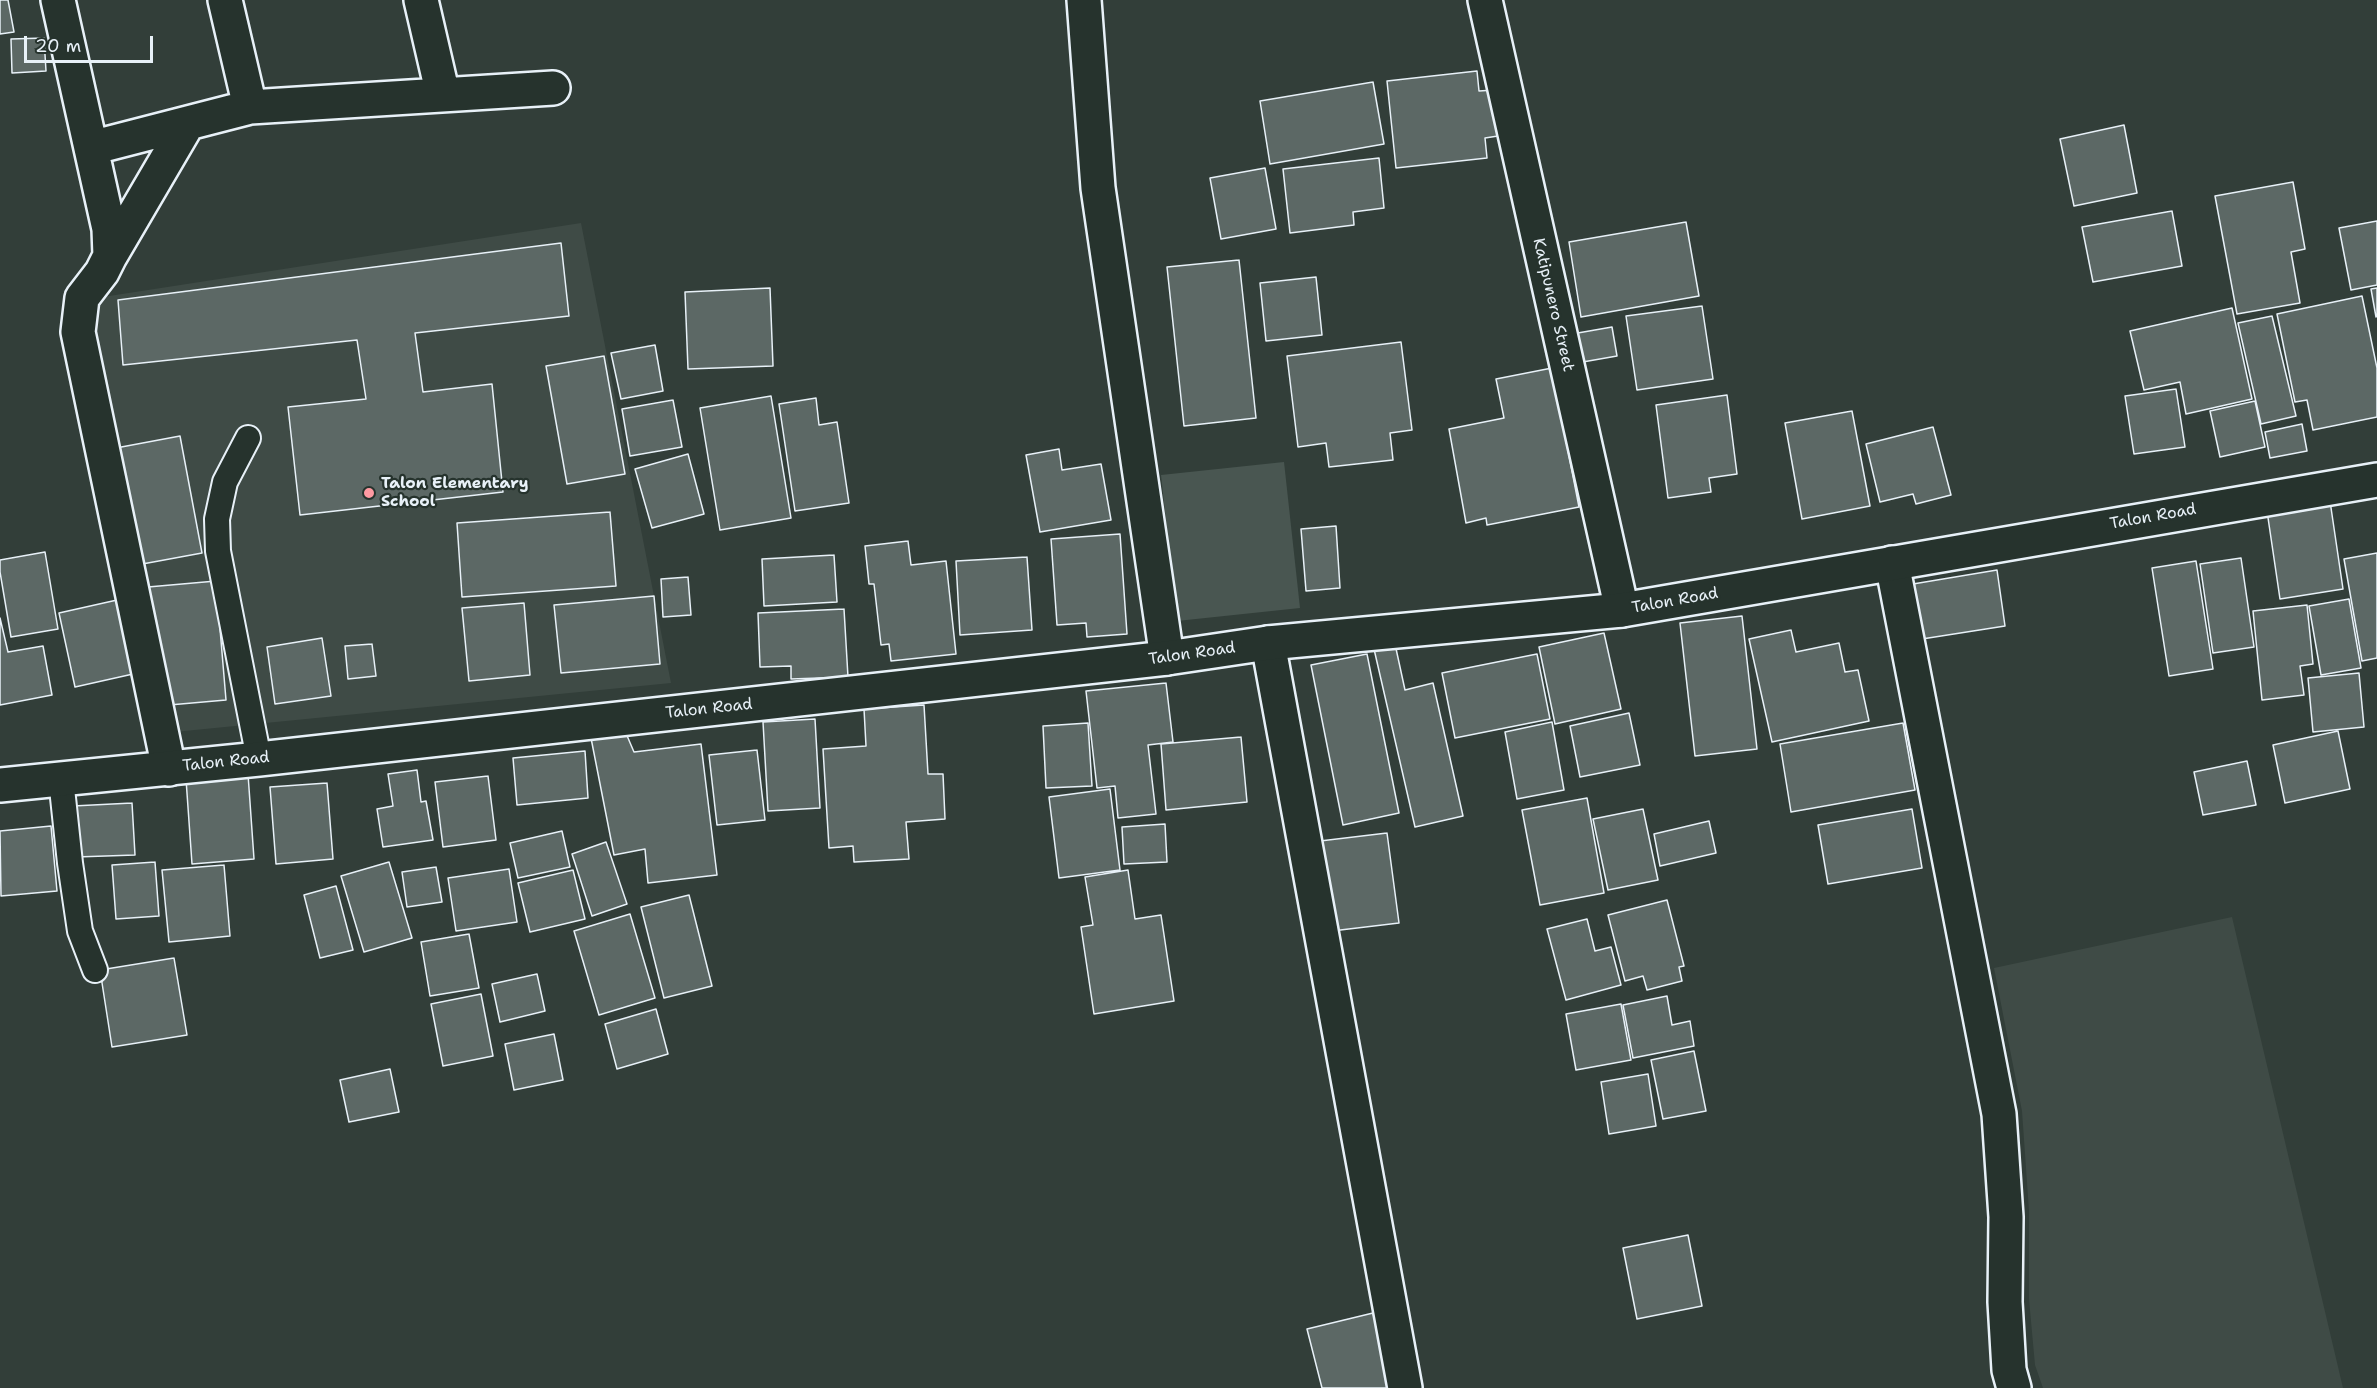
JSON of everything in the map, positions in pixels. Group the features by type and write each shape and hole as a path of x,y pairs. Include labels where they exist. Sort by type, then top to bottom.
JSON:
{"street":[{"path":"58,0 109,229 110,256 106,263"},
{"path":"225,0 250,107"},
{"path":"421,0 443,95"},
{"path":"1084,0 1098,188 1167,658"},
{"name":"Katipunero Street","path":"1485,0 1622,610"},
{"path":"91,148 250,107 553,88"},
{"path":"169,768 78,332 82,298 106,263 188,123"},
{"name":"Talon Road","path":"0,786 1167,658 1268,643 1622,610 2377,480"},
{"path":"1892,563 1999,1114 2006,1216 2008,1370 2014,1388"},
{"path":"1268,643 1405,1388"}],"lane":[{"path":"248,438 225,482 217,519 218,551 258,759"},
{"path":"61,779 80,931 95,970"}],"shaded area":[{"name":"Talon Elementary School","path":"581,223 671,683 154,734 64,303"},
{"path":"1284,462 1300,608 1177,621 1161,475"},
{"path":"2232,917 2343,1388 2043,1388 2035,1365 2029,1299 2029,1211 2022,1111 1994,968"}],"building":[{"path":"0,0 8,0 14,32 0,34"},
{"path":"44,38 46,71 12,73 11,39"},
{"path":"1477,71 1479,91 1494,90 1498,136 1485,138 1487,158 1396,168 1387,81"},
{"path":"1373,82 1384,144 1270,164 1260,101"},
{"path":"2124,125 2137,193 2074,206 2060,139"},
{"path":"1379,158 1384,208 1353,212 1354,225 1290,233 1283,169"},
{"path":"1265,168 1276,229 1221,239 1210,178"},
{"path":"2293,182 2305,249 2291,252 2300,303 2237,314 2215,196"},
{"path":"2172,211 2182,266 2093,282 2082,227"},
{"path":"2377,221 2377,285 2351,290 2339,228"},
{"path":"1686,222 1699,296 1581,317 1569,242"},
{"path":"561,243 569,316 415,333 423,392 492,384 503,492 300,515 288,407 366,399 357,340 123,365 118,300"},
{"path":"1239,260 1256,418 1184,426 1167,267"},
{"path":"1316,277 1322,335 1266,341 1260,283"},
{"path":"770,288 773,366 688,369 685,292"},
{"path":"2377,288 2377,316 2376,317 2371,289"},
{"path":"2362,296 2377,368 2377,417 2313,430 2307,400 2295,402 2277,314"},
{"path":"1702,306 1713,379 1637,390 1626,316"},
{"path":"2232,308 2252,399 2186,414 2180,382 2144,390 2130,331"},
{"path":"2272,316 2296,416 2261,424 2238,323"},
{"path":"1612,327 1617,356 1577,363 1572,334"},
{"path":"1401,342 1412,430 1390,433 1393,460 1329,467 1326,443 1298,447 1287,356"},
{"path":"655,345 663,391 621,399 611,353"},
{"path":"604,356 625,474 567,484 546,366"},
{"path":"1552,368 1579,507 1487,525 1486,518 1466,523 1449,429 1504,418 1496,379"},
{"path":"2176,389 2185,447 2134,454 2125,396"},
{"path":"1727,395 1737,474 1709,478 1711,492 1668,498 1656,405"},
{"path":"771,396 791,518 720,530 700,408"},
{"path":"816,398 819,425 837,422 849,503 795,511 779,404"},
{"path":"673,400 682,447 630,456 622,409"},
{"path":"2255,401 2265,447 2220,457 2210,411"},
{"path":"1852,411 1870,506 1802,519 1785,423"},
{"path":"2302,424 2307,451 2270,458 2265,432"},
{"path":"1933,427 1951,495 1916,504 1913,494 1880,502 1866,444"},
{"path":"180,436 202,553 137,565 116,448"},
{"path":"1059,449 1062,470 1101,464 1111,520 1040,532 1026,455"},
{"path":"688,454 704,514 652,528 635,469"},
{"path":"2330,501 2343,589 2280,599 2267,511"},
{"path":"610,512 616,586 462,597 457,523"},
{"path":"1336,526 1340,588 1306,591 1301,529"},
{"path":"1120,534 1127,634 1087,637 1086,623 1057,625 1051,539"},
{"path":"908,541 911,565 946,561 956,654 891,661 889,644 881,645 874,584 869,584 865,546"},
{"path":"45,552 58,629 11,637 0,560"},
{"path":"2377,553 2377,658 2362,661 2344,559"},
{"path":"834,555 837,602 764,606 762,559"},
{"path":"1027,557 1032,630 960,635 956,561"},
{"path":"2241,558 2254,647 2213,653 2200,564"},
{"path":"2196,561 2213,669 2169,676 2152,568"},
{"path":"1997,570 2005,626 1922,639 1913,584"},
{"path":"688,577 691,615 663,617 661,579"},
{"path":"216,581 226,700 158,706 148,587"},
{"path":"654,596 660,664 561,673 554,605"},
{"path":"2349,599 2361,668 2321,675 2309,606"},
{"path":"117,600 133,674 75,687 59,613"},
{"path":"524,603 530,675 469,681 462,608"},
{"path":"2307,605 2313,664 2300,666 2304,695 2262,700 2253,611"},
{"path":"844,609 848,677 791,679 791,666 760,667 758,613"},
{"path":"1742,616 1757,749 1695,756 1680,623"},
{"path":"0,618 8,652 43,646 52,695 0,705"},
{"path":"1791,630 1796,652 1839,643 1845,672 1858,670 1869,721 1772,742 1749,639"},
{"path":"1604,633 1621,709 1555,724 1539,647"},
{"path":"322,638 331,696 275,704 267,647"},
{"path":"372,644 376,676 348,679 345,646"},
{"path":"1395,644 1405,690 1433,683 1463,816 1415,827 1374,649"},
{"path":"1367,654 1399,813 1343,825 1311,665"},
{"path":"1537,654 1550,719 1455,738 1442,673"},
{"path":"2359,673 2364,727 2313,732 2308,678"},
{"path":"1166,683 1173,742 1148,745 1156,814 1118,818 1115,786 1097,788 1086,691"},
{"path":"924,705 928,774 943,774 945,819 906,822 909,859 854,862 853,846 829,848 823,749 866,746 864,709"},
{"path":"1629,713 1640,765 1580,777 1570,726"},
{"path":"815,719 820,808 768,811 763,722"},
{"path":"1552,722 1564,790 1517,799 1505,732"},
{"path":"1088,723 1092,786 1046,788 1043,726"},
{"path":"1903,723 1915,790 1791,812 1780,744"},
{"path":"625,731 634,752 701,744 717,875 648,883 645,849 614,855 591,738"},
{"path":"2338,731 2350,789 2285,803 2273,745"},
{"path":"1241,737 1247,802 1166,810 1161,744"},
{"path":"757,750 765,820 717,825 709,755"},
{"path":"585,751 588,798 517,805 513,758"},
{"path":"2247,761 2256,805 2203,815 2194,772"},
{"path":"417,770 421,802 426,801 433,840 383,847 377,809 393,806 388,774"},
{"path":"248,774 254,859 192,864 186,779"},
{"path":"488,776 496,840 443,847 435,782"},
{"path":"327,783 333,859 276,864 270,787"},
{"path":"1110,789 1120,870 1059,878 1049,797"},
{"path":"1587,798 1604,893 1540,905 1522,810"},
{"path":"132,803 135,855 76,857 73,806"},
{"path":"1643,809 1658,880 1608,890 1593,819"},
{"path":"1912,809 1922,868 1828,884 1818,825"},
{"path":"1709,821 1716,853 1660,866 1654,834"},
{"path":"1165,824 1167,862 1124,864 1122,827"},
{"path":"51,826 57,891 1,896 0,831"},
{"path":"562,831 570,867 518,878 510,843"},
{"path":"1387,833 1399,923 1332,931 1320,841"},
{"path":"606,842 627,904 592,916 572,854"},
{"path":"155,862 159,916 116,919 112,865"},
{"path":"389,862 412,938 364,952 341,876"},
{"path":"224,865 230,936 169,942 162,870"},
{"path":"436,867 442,902 407,907 402,872"},
{"path":"509,869 517,922 456,931 448,878"},
{"path":"573,870 585,919 530,932 518,883"},
{"path":"1128,870 1135,919 1161,915 1174,1001 1094,1014 1081,927 1093,925 1085,877"},
{"path":"336,886 353,950 320,958 304,895"},
{"path":"689,895 712,986 664,998 641,907"},
{"path":"1667,900 1684,966 1679,967 1682,981 1647,990 1643,976 1625,981 1608,915"},
{"path":"630,914 655,998 599,1015 574,931"},
{"path":"1587,919 1595,951 1611,947 1621,985 1566,1000 1547,929"},
{"path":"469,934 479,988 430,996 421,942"},
{"path":"174,958 187,1035 112,1047 100,970"},
{"path":"537,974 545,1011 500,1022 492,984"},
{"path":"481,994 493,1056 443,1066 431,1004"},
{"path":"1667,996 1672,1025 1690,1021 1694,1046 1633,1058 1623,1005"},
{"path":"1621,1004 1631,1060 1576,1070 1566,1014"},
{"path":"656,1009 668,1054 617,1069 605,1024"},
{"path":"554,1034 563,1080 514,1090 505,1044"},
{"path":"1694,1051 1706,1111 1663,1119 1651,1060"},
{"path":"390,1069 399,1112 349,1122 340,1080"},
{"path":"1648,1074 1656,1126 1609,1134 1601,1082"},
{"path":"1688,1235 1702,1306 1637,1319 1623,1248"},
{"path":"1373,1313 1392,1388 1322,1388 1307,1329"}],"place":[{"name":"Talon Elementary School","path":"369,493"}]}
